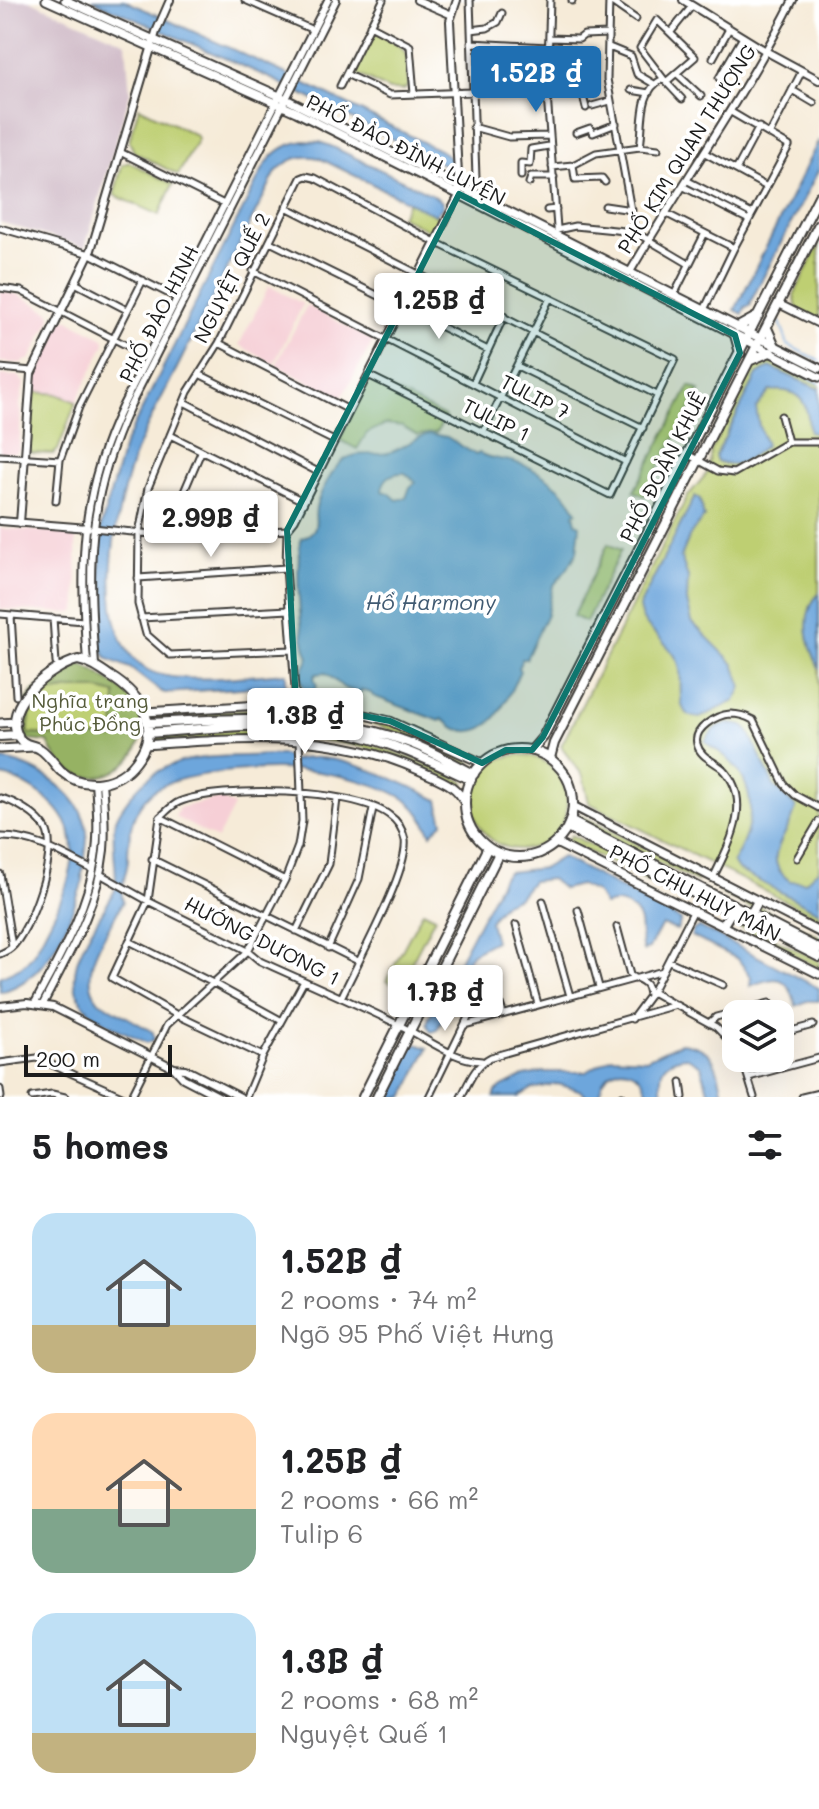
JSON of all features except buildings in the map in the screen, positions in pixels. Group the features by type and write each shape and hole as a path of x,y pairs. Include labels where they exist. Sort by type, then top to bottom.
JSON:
{"main road":[{"name":"PHỐ ĐÀO ĐÌNH LUYỆN","path":"46,0 152,42"},
{"name":"PHỐ ĐÀO ĐÌNH LUYỆN","path":"65,0 281,101 772,349"},
{"name":"PHỐ ĐÀO ĐÌNH LUYỆN","path":"458,190 473,193 556,231 704,310 737,331"},
{"name":"PHỐ ĐOÀN KHUÊ","path":"532,750 543,737 819,196"},
{"name":"PHỐ ĐOÀN KHUÊ","path":"550,758 554,743 819,224"},
{"path":"740,353 737,331 758,316"},
{"path":"767,328 772,349 819,377"},
{"path":"751,360 772,349 819,368"},
{"path":"78,660 91,663 129,688 145,712 145,745 139,757 128,770 99,783 82,782 66,775 37,747 22,742 16,722 28,690 67,663 78,660"},
{"path":"145,712 296,703 349,710 390,721 482,763"},
{"path":"147,728 277,717 324,721 401,740 472,777"},
{"path":"0,723 16,722"},
{"path":"0,736 18,735"},
{"path":"145,745 299,739 370,752 453,786 465,804 472,829 488,847 499,853 525,857 542,852 556,843 568,825 573,806 568,779 550,758 532,750 506,750 482,763 472,777 465,804"},
{"path":"0,749 37,747"},
{"name":"PHỐ CHU HUY MÂN","path":"573,806 819,932"},
{"name":"PHỐ CHU HUY MÂN","path":"568,825 627,859 660,872 819,957"},
{"name":"PHỐ CHU HUY MÂN","path":"568,825 819,949"},
{"name":"PHỐ CHU HUY MÂN","path":"556,843 819,974"},
{"path":"363,1097 488,847"},
{"path":"377,1097 499,853"},
{"path":"660,872 667,856"},
{"path":"620,873 627,859"},
{"path":"751,914 758,901"},
{"path":"723,925 731,912"}],"street":[{"path":"20,523 32,371 89,254 152,42 170,0"},
{"path":"245,0 313,30"},
{"name":"PHỐ ĐÀO HINH","path":"91,663 81,573 106,467 125,418 328,0"},
{"name":"PHỐ ĐÀO HINH","path":"91,663 89,577 101,458 117,417 224,204 336,0"},
{"path":"340,86 383,0"},
{"path":"417,0 452,15"},
{"path":"296,703 286,568 287,530 403,307 458,190 450,21 457,0"},
{"path":"470,0 476,178 473,193"},
{"path":"550,0 547,95 551,127 548,136 554,177 556,231 589,226 635,232 689,264"},
{"path":"609,0 636,19"},
{"path":"609,0 607,79 635,232"},
{"path":"683,0 819,80"},
{"name":"PHỐ KIM QUAN THƯỢNG","path":"630,272 767,52 790,1"},
{"path":"671,32 692,6"},
{"path":"471,30 487,28 498,22 502,13"},
{"path":"640,147 642,118 654,84 664,81 695,57 657,20 640,48 664,81 682,99"},
{"path":"370,25 410,46 414,94"},
{"path":"713,58 729,29"},
{"path":"549,38 579,39 584,35 608,34"},
{"path":"719,78 743,37"},
{"path":"471,43 548,47"},
{"path":"609,47 631,56 637,74 654,84"},
{"path":"515,88 517,69"},
{"path":"770,133 802,71"},
{"path":"676,73 701,96"},
{"path":"346,74 388,95 515,88 547,95"},
{"path":"548,80 580,83 589,107 610,101"},
{"path":"631,90 649,93"},
{"path":"792,90 814,103"},
{"path":"704,310 789,146 731,112"},
{"path":"576,133 590,128 593,133 616,124"},
{"path":"473,127 509,137 548,136"},
{"path":"736,170 759,127"},
{"path":"521,176 521,163 530,164 531,149 549,146"},
{"path":"552,167 573,165 596,153 640,147 658,149"},
{"path":"120,152 224,204"},
{"path":"705,153 767,187"},
{"path":"573,165 575,179 602,178 605,182"},
{"name":"NGUYỆT QUẾ 2","path":"141,618 138,604 139,533 148,488 184,402 219,343 297,183 301,178 311,176 435,242"},
{"path":"529,183 531,177 554,177"},
{"path":"686,184 751,217"},
{"path":"605,206 632,210"},
{"path":"286,207 657,395"},
{"path":"547,210 556,209"},
{"path":"667,214 734,248"},
{"path":"0,228 89,254 177,298"},
{"path":"674,295 704,235"},
{"path":"270,242 488,350"},
{"path":"435,242 675,359 626,462"},
{"name":"TULIP 7","path":"253,271 626,462"},
{"path":"56,501 60,460 79,407 143,280"},
{"path":"75,283 127,311"},
{"path":"0,288 21,291 147,356"},
{"path":"484,431 550,298"},
{"path":"779,304 819,324"},
{"path":"473,383 504,316"},
{"path":"219,343 350,410"},
{"path":"517,366 643,428"},
{"path":"0,368 32,371"},
{"path":"201,375 334,441"},
{"name":"TULIP 1","path":"368,375 610,495 626,462"},
{"path":"184,402 318,473"},
{"path":"781,416 788,442"},
{"path":"170,435 303,501"},
{"path":"687,454 718,471 738,472 763,454 788,442 819,442"},
{"path":"172,536 183,494 201,452"},
{"path":"0,456 60,460"},
{"path":"0,521 172,536 287,530"},
{"path":"138,578 286,568"},
{"path":"289,610 141,618 146,634 170,655 292,650"},
{"path":"0,614 84,621"},
{"path":"11,615 16,696"},
{"path":"53,618 56,663"},
{"path":"713,878 734,831 738,803 730,779 697,747 696,739 706,725 719,716 734,714 753,720 784,784 795,795 819,808"},
{"path":"131,1097 167,1025 248,951 285,880 301,835 299,739"},
{"path":"39,1004 78,935 100,874 99,783"},
{"path":"263,1056 177,1015 112,978 148,901 160,817 178,803 251,791 302,792 373,808 389,814 402,827 405,843 401,871 341,998"},
{"path":"0,798 17,804 42,823 48,835 49,848 43,883 29,919 12,947 0,954"},
{"path":"296,931 329,864 337,799"},
{"path":"328,948 359,879 373,808"},
{"path":"160,817 285,880"},
{"path":"797,858 819,821"},
{"path":"0,837 27,839 93,870"},
{"path":"92,892 93,870 100,849"},
{"path":"152,859 358,961"},
{"path":"0,874 12,947"},
{"name":"HƯỚNG DƯƠNG 1","path":"100,874 248,951 260,961 411,1030 468,1061"},
{"path":"543,901 570,996"},
{"path":"578,910 599,987"},
{"path":"632,1020 669,961 694,910"},
{"path":"516,925 538,1004"},
{"path":"617,927 630,975 645,982 650,994 709,1023 722,1035"},
{"path":"129,941 282,1021"},
{"path":"669,961 723,985"},
{"path":"465,1025 663,971"},
{"path":"429,1097 490,972 503,1013"},
{"path":"0,1006 39,1004 62,1011 174,1068 185,1069 243,1097 304,981"},
{"path":"472,1075 468,1061 482,1061 676,1005"},
{"path":"709,1023 722,1015"},
{"path":"794,1030 813,1025"},
{"path":"0,1063 37,1058 124,1097"},
{"path":"749,1077 819,1058"},
{"path":"461,1097 482,1061"},
{"path":"174,1068 183,1078 220,1097"},
{"path":"747,1072 754,1097"},
{"path":"681,1082 683,1097"},
{"path":"0,1089 1,1097"},
{"path":"802,1097 819,1093"},
{"path":"32,1097 52,1094 65,1097"}],"highlighted area":[{"path":"459,194 735,335 740,353 543,737 532,750 506,750 482,763 390,721 296,703 287,530"}],"shaded area":[{"path":"0,0 29,0 126,43 130,93 85,247 0,222"},
{"path":"269,286 303,304 274,364 239,345"},
{"path":"0,291 17,294 50,312 51,318 30,359 20,363 0,362"},
{"path":"307,305 373,341 341,399 276,365"},
{"path":"67,319 104,338 105,344 76,402 57,394 34,392 38,366 61,321"},
{"path":"0,375 18,376 24,383 19,409 19,449 15,453 0,452"},
{"path":"0,528 69,533 76,539 77,610 73,613 0,609"},
{"path":"220,798 234,806 217,839 175,817 179,808"}],"green space":[{"path":"376,33 401,47 404,52 408,86 404,90 389,90 357,74 354,68 371,35"},
{"path":"139,107 196,135 198,139 178,175 134,152 129,141"},
{"path":"129,162 173,184 159,215 114,195 122,165"},
{"path":"409,201 442,219 437,228 429,231 401,216"},
{"path":"819,244 819,320 797,309 794,295"},
{"path":"774,361 819,384 819,918 589,803 583,776 561,746 687,497 708,472 711,450 754,368"},
{"path":"377,382 445,417 437,432 417,435 402,426 386,424 367,433 357,449 340,440 365,386"},
{"path":"690,386 700,391 644,496 634,491"},
{"path":"34,392 57,394 76,402 58,450 53,454 32,453 29,450"},
{"path":"608,544 621,550 586,622 573,616"},
{"path":"77,663 92,669 114,684 135,705 142,728 137,748 124,765 106,775 85,776 64,766 48,742 28,740 25,735 22,716 32,692","holes":["95,689 116,694 114,738 28,734 32,695"]},
{"name":"Nghĩa trang Phúc Đồng","path":"95,689 117,694 114,738 28,734 32,695"},
{"path":"296,706 390,723 471,763 468,766 377,725 322,714 267,712 155,719 153,716"},
{"path":"248,729 306,732 359,742 437,769 464,782 464,785 461,787 389,754 315,739 238,737 160,742 156,737"},
{"path":"520,755 538,759 553,769 563,784 567,802 563,820 553,835 538,845 520,849 502,845 487,835 477,820 473,802 477,784 487,769 502,759"},
{"path":"580,815 700,876 697,882 577,822"},
{"path":"571,835 691,895 688,901 567,841"},
{"path":"489,864 412,1016 411,1014"},
{"path":"723,888 819,936 819,943 721,893"},
{"path":"712,907 819,961 819,968 710,912"},
{"path":"423,911 435,917 399,987 386,981"}],"water":[{"path":"92,0 124,0 280,71 445,153 451,160 451,166 272,79"},
{"path":"819,140 819,169 751,305 745,307 743,314 735,310"},
{"path":"304,141 333,147 433,195 442,202 443,207 435,215 319,158 295,159 276,172 137,449 115,533 112,599 118,628 129,653 148,670 177,678 196,679 286,673 286,685 165,693 130,668 108,659 101,648 101,527 124,445 264,167 281,149"},
{"path":"770,367 819,389 819,434 809,432 805,406 796,395 781,390 770,391 756,408 766,445 738,463 717,461 715,457 757,375"},
{"name":"Hồ Harmony","path":"426,435 447,437 476,455 479,453 506,460 540,473 566,495 577,512 574,514 576,523 580,525 577,552 553,586 547,614 526,659 522,659 518,668 520,671 505,703 490,723 470,731 457,729 442,719 440,721 371,693 344,688 326,673 316,674 315,690 305,689 301,680 309,657 300,616 299,551 301,539 315,527 316,509 323,489 344,460 357,455 391,452","holes":["405,473 416,482 410,487 406,498 397,500 382,491 386,479 396,474"]},
{"path":"695,496 700,499 704,517 690,535 681,557 688,577 687,601 692,622 734,664 742,687 735,701 700,718 685,712 678,662 645,622 639,607"},
{"path":"819,593 819,668 809,640 807,621"},
{"path":"728,723 743,726 749,732 774,786 796,807 776,854 776,863 790,881 805,882 819,869 819,912 738,870 733,862 746,835 749,794 737,769 705,741 714,729"},
{"path":"284,755 291,760 324,758 340,761 410,786 438,800 443,823 431,834 417,810 400,796 357,780 312,771 266,769 200,775 163,786 151,793 135,815 130,832 123,901 97,951 90,977 92,990 99,1001 153,1032 154,1040 147,1043 105,1023 80,1000 75,984 76,968 89,935 115,890 114,830 121,810 144,782 175,764 211,757"},
{"path":"0,761 31,768 68,794 83,818 87,837 83,881 63,932 32,976 0,992 0,977 22,966 39,945 63,895 72,860 68,827 59,811 29,786 0,776"},
{"path":"562,857 681,920 677,930 662,925 649,948 643,951 640,922 630,908 617,903 604,905 596,892 580,885 563,889 551,879 532,881 519,897 504,903 493,916 490,922 495,941 474,952 468,959 462,981 437,1030 431,1032 427,1024 429,1017 503,877 508,872 544,868"},
{"path":"700,927 819,988 819,1001 807,1001 796,1006 789,988 780,980 767,980 750,986 751,977 738,959 691,936 694,929"},
{"path":"681,1043 693,1045 709,1054 717,1068 724,1097 710,1097 701,1066 686,1057 670,1061 663,1069 662,1097 650,1097 640,1077 621,1069 605,1079 601,1097 587,1097 579,1090 557,1084 532,1089 518,1097 494,1097 502,1087 524,1076 544,1072 586,1072 612,1057 646,1059"},
{"path":"416,1044 428,1048 404,1097 387,1097 409,1049"}],"waterway":[{"path":"780,322 788,345 819,361"},
{"path":"770,358 819,383"}]}
